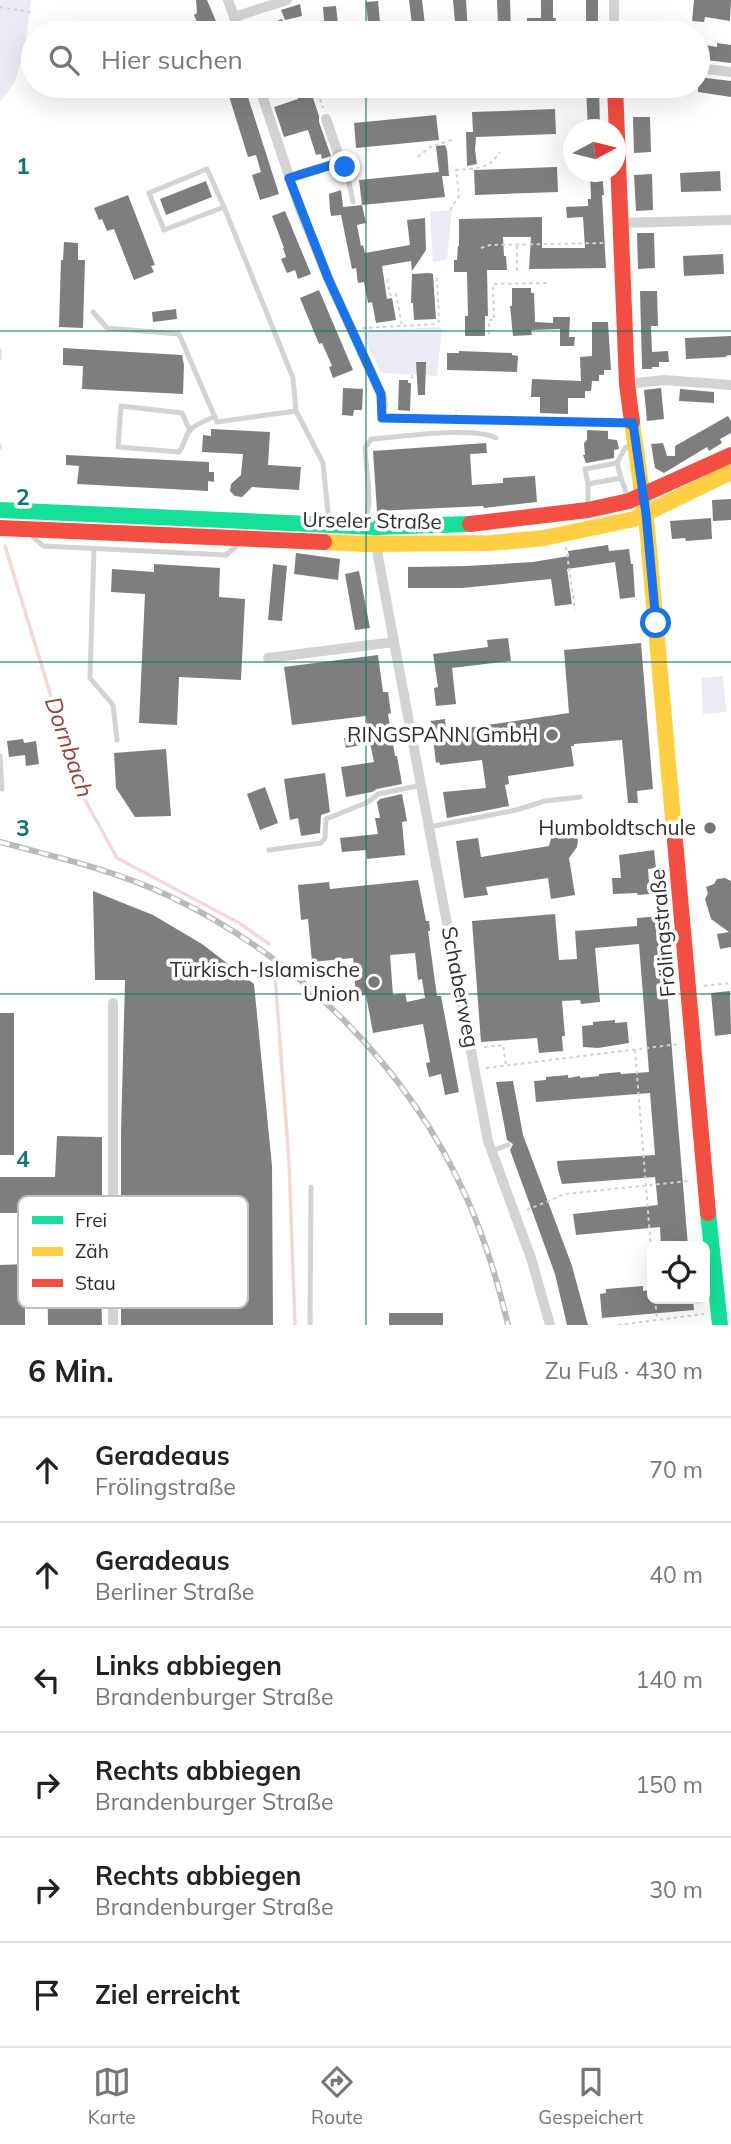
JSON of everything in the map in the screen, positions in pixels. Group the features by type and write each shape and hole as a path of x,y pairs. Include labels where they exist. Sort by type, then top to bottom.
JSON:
{"street":[{"path":"228,0 236,21"},
{"path":"234,17 287,0"},
{"path":"614,0 614,21"},
{"path":"710,69 731,72"},
{"path":"264,98 289,178 351,329 381,394 383,405"},
{"name":"Frölingstraße","path":"615,98 627,384 635,443 636,498 646,514 704,1180 717,1290 714,1319"},
{"path":"289,178 341,162 326,118"},
{"path":"620,223 731,220"},
{"path":"627,384 664,380 731,385"},
{"name":"Urseler Straße","path":"0,528 245,538 372,533 453,526 588,510 636,498 731,455"},
{"name":"Urseler Straße","path":"0,510 329,525 372,533 491,543 544,538 601,527 646,514 731,472"},
{"name":"Schaberweg","path":"372,533 491,1151 516,1215 550,1325"},
{"path":"268,658 394,642"},
{"path":"113,1003 113,1196"},
{"path":"717,1290 721,1303 731,1316"}],"lane":[{"path":"341,162 348,173 353,202"},
{"path":"223,207 164,230 149,193 207,169 223,207 293,378 296,411 323,463 329,525"},
{"path":"93,312 107,328 179,334 217,422 296,411"},
{"path":"190,431 182,413 121,406 118,447 179,452 190,431 214,417"},
{"path":"372,533 367,517 369,500 365,448 372,439 458,433 489,434 496,438"},
{"path":"635,443 625,447 617,463 621,478 636,498"},
{"path":"588,510 585,470 617,463"},
{"path":"588,484 621,478"},
{"path":"24,529 43,546 226,555 245,538"},
{"path":"94,549 90,678 113,705 117,740"},
{"path":"0,756 2,789"},
{"path":"269,850 321,843 325,838 326,819 368,802 378,794 422,785"},
{"path":"429,827 516,810 545,801 580,797"},
{"path":"491,1151 508,1145"},
{"path":"310,1325 311,1187"}],"path":[{"path":"0,8 30,12"},
{"path":"319,98 326,118"},
{"path":"418,157 430,147 452,140"},
{"path":"450,211 459,195 456,170 488,165 494,162 500,152"},
{"path":"481,248 517,244 621,243"},
{"path":"517,244 517,273"},
{"path":"351,329 435,324 439,321 438,274"},
{"path":"387,278 390,295 396,294 401,326"},
{"path":"489,334 489,320 494,320 493,284 550,283"},
{"path":"412,375 412,380"},
{"path":"383,405 382,418 633,423"},
{"path":"456,410 456,419"},
{"path":"565,546 575,610"},
{"path":"689,987 731,983"},
{"path":"475,1070 694,1042"},
{"path":"471,1048 503,1045 506,1066"},
{"path":"635,1050 650,1241"},
{"path":"516,1215 565,1194 704,1180"},
{"path":"655,1304 657,1320"},
{"path":"618,1325 657,1320 714,1319"}],"shaded area":[{"path":"0,0 31,0 28,21 21,21 21,60 15,82 0,102"},
{"path":"452,210 447,259 433,262 430,212"},
{"path":"442,327 437,376 381,373 361,331"},
{"path":"723,676 726,712 703,714 701,678"}],"building":[{"path":"196,0 207,0 216,21 197,21 194,15 197,13"},
{"path":"409,0 422,0 425,21 412,21"},
{"path":"453,0 466,0 467,21 455,21"},
{"path":"497,0 510,0 511,21 498,21"},
{"path":"541,0 553,0 553,18 556,18 556,21 527,21 527,18 541,18"},
{"path":"586,0 598,0 598,21 586,21"},
{"path":"694,0 731,0 730,21 705,17 704,21 692,21"},
{"path":"378,1 380,21 368,21 366,2"},
{"path":"300,4 302,16 285,20 281,10"},
{"path":"336,6 338,21 324,21 323,7"},
{"path":"717,43 731,45 731,63 710,60 710,46 717,47"},
{"path":"710,78 731,81 731,97 710,94"},
{"path":"230,98 248,98 279,194 260,200 252,175 261,172 256,155 248,157"},
{"path":"313,98 331,156 322,159 321,154 316,155 308,130 284,137 274,107 298,99"},
{"path":"587,98 599,98 600,119 588,119"},
{"path":"555,109 556,134 476,137 477,164 467,166 466,132 473,132 472,112"},
{"path":"436,115 439,140 356,148 354,123"},
{"path":"633,117 650,117 651,152 634,153"},
{"path":"445,145 449,176 442,176 445,197 362,205 359,180 439,172 436,146"},
{"path":"557,167 558,192 475,195 474,170"},
{"path":"720,171 721,191 681,192 680,173"},
{"path":"652,174 653,210 636,211 634,175"},
{"path":"206,181 212,197 166,215 160,199"},
{"path":"590,182 603,182 606,268 529,269 531,237 503,237 507,270 487,270 488,316 485,316 485,336 465,336 465,316 468,316 467,272 454,272 454,260 457,260 459,246 459,219 542,217 542,248 585,248 583,217 567,218 566,207 588,206 588,199 591,199"},
{"path":"341,190 343,207 362,205 366,223 357,225 365,253 410,245 407,220 425,218 426,250 412,271 411,261 382,266 387,299 392,298 396,320 376,323 364,282 358,283 356,268 352,269 341,215 331,216 330,210 329,194"},
{"path":"128,195 155,265 151,266 154,272 134,280 114,229 107,231 94,208"},
{"path":"285,211 311,274 298,279 295,270 287,273 281,259 286,257 272,216"},
{"path":"637,233 654,233 655,268 638,269"},
{"path":"64,242 78,243 78,260 85,260 83,328 59,327"},
{"path":"723,254 724,274 684,276 683,256"},
{"path":"412,274 433,274 436,319 414,320 411,303"},
{"path":"512,288 531,288 531,293 534,293 535,322 553,323 553,317 570,317 569,337 575,337 574,346 560,346 560,329 531,330 532,335 513,336 510,306"},
{"path":"319,290 353,370 333,378 329,367 332,366 322,343 319,344 300,298"},
{"path":"640,291 657,291 658,326 651,326 652,352 668,351 669,362 659,362 659,367 652,369 642,369"},
{"path":"176,309 177,319 153,322 152,312"},
{"path":"592,322 608,322 611,370 604,370 604,375 599,375 599,381 592,381 591,391 585,391 585,398 568,398 568,414 540,413 540,397 531,397 532,379 581,381 580,357 592,356"},
{"path":"731,336 731,355 686,359 685,338"},
{"path":"63,348 182,355 183,394 82,389 83,366 63,365"},
{"path":"447,353 512,353 518,356 517,372 447,370"},
{"path":"416,362 426,362 425,395 418,395"},
{"path":"399,380 408,380 408,383 411,383 410,411 398,410"},
{"path":"343,388 363,389 362,410 354,410 353,416 342,415"},
{"path":"661,388 664,419 647,421 644,390"},
{"path":"680,389 714,392 714,403 679,401"},
{"path":"728,416 731,433 720,439 722,443 709,451 707,447 664,473 655,468 651,444 663,443 667,456 675,456 675,446"},
{"path":"211,429 270,432 268,465 301,467 299,490 252,487 242,497 235,496 230,491 231,484 241,475 243,454 202,452 203,435 211,436"},
{"path":"587,430 608,431 608,439 617,440 619,449 614,450 614,458 586,463 583,455"},
{"path":"486,443 487,453 470,454 472,485 503,483 503,478 535,476 537,502 484,508 377,511 373,451"},
{"path":"66,455 209,462 209,472 214,472 214,482 208,481 208,491 77,484 79,466 66,465"},
{"path":"731,499 731,520 713,521 712,500"},
{"path":"711,518 712,539 672,539 670,521"},
{"path":"608,545 609,551 629,549 633,564 635,597 620,599 615,562 567,569 572,604 555,606 551,579 462,588 408,588 408,567 533,562 569,556 568,551"},
{"path":"296,553 340,559 338,580 294,574"},
{"path":"154,564 220,568 219,597 245,599 241,680 179,677 177,725 139,723 145,594 111,592 112,569 154,572"},
{"path":"273,564 287,566 282,621 268,620"},
{"path":"359,571 370,628 355,630 345,574"},
{"path":"508,638 511,661 452,668 456,704 436,706 434,688 438,687 433,654 488,647 487,640"},
{"name":"RINGSPANN GmbH","path":"641,643 653,789 637,791 638,803 628,803 622,740 574,744 571,746 574,766 508,776 509,784 505,785 509,806 447,818 443,792 486,788 482,760 440,765 439,762 436,763 431,721 445,719 446,731 569,713 564,650"},
{"path":"378,655 383,692 388,692 391,713 388,714 402,784 346,797 341,767 374,762 370,743 346,748 344,738 369,734 366,716 292,725 284,667"},
{"path":"23,739 24,743 36,741 39,764 26,766 25,755 9,757 7,741"},
{"path":"166,749 171,816 135,817 116,788 114,753"},
{"path":"325,773 330,812 321,815 320,833 301,836 298,818 290,820 284,779"},
{"path":"265,787 278,823 260,830 247,794"},
{"path":"402,794 407,821 402,822 405,855 367,859 366,850 342,852 340,838 378,834 375,818 380,818 377,802"},
{"path":"563,827 573,830 578,840 577,847 569,858 575,895 551,899 548,878 486,887 488,895 464,898 456,841 478,838 481,857 549,846 552,834"},
{"path":"654,850 656,868 648,869 650,894 613,894 612,878 621,878 619,855"},
{"path":"725,878 731,881 731,947 720,949 717,934 729,932 711,919 705,899 708,893 706,887 714,884 717,879"},
{"path":"418,880 426,921 429,921 437,996 441,996 459,1092 445,1095 441,1074 429,1077 426,1063 430,1062 423,1024 373,1033 366,995 356,996 353,958 312,962 308,919 301,920 298,885 329,882 330,889","holes":["415,953 418,980 422,979 425,998 407,1002 405,993 393,995 390,955"]},
{"path":"93,891 153,915 202,944 254,984 272,1166 273,1325 121,1325 121,1308 248,1308 248,1196 121,1196 125,980 95,980"},
{"path":"555,914 559,960 577,959 575,931 637,926 637,918 661,916 688,1241 661,1241 660,1227 576,1235 573,1214 658,1205 655,1177 562,1184 558,1170 557,1161 655,1155 650,1093 536,1102 534,1081 546,1080 546,1077 568,1075 568,1078 580,1078 620,1072 649,1072 639,944 595,948 600,1002 581,1004 580,1000 562,1001 565,1036 562,1036 563,1051 539,1053 537,1038 481,1042 472,921"},
{"path":"730,991 731,1034 715,1036 711,993"},
{"path":"0,1013 14,1013 14,1155 0,1155"},
{"path":"615,1020 615,1023 627,1022 629,1043 598,1048 583,1047 582,1026"},
{"path":"513,1081 523,1135 572,1266 588,1325 567,1325 555,1274 510,1150 513,1144 507,1140 496,1082"},
{"path":"57,1136 102,1137 102,1196 18,1196 18,1213 0,1213 0,1177 55,1177"},
{"path":"18,1264 18,1308 25,1308 25,1325 0,1325 0,1265"},
{"path":"643,1286 643,1291 647,1290 647,1304 693,1304 694,1310 602,1318 600,1294 606,1293 606,1289"},
{"path":"48,1308 102,1308 102,1325 48,1325"},
{"path":"389,1313 443,1313 443,1325 389,1325"}],"waterway":[{"name":"Dornbach","path":"0,350 0,359"},
{"name":"Dornbach","path":"5,546 80,791 117,858 239,923 269,944"},
{"name":"Dornbach","path":"275,976 289,1162 295,1325"}],"railway":[{"path":"0,842 106,871 167,895 215,920 261,950 304,983 344,1020 381,1061 414,1104 443,1151 480,1230 508,1325"}],"traffic: fast":[{"path":"0,510 376,527 470,524"},
{"path":"708,1213 720,1325"}],"traffic: slow":[{"path":"632,422 647,527 675,841"},
{"path":"324,542 491,543 544,538 634,519 731,472"}],"traffic: jam":[{"path":"615,98 627,384 632,422"},
{"path":"470,524 588,510 629,501 731,455"},
{"path":"0,528 324,542"},
{"path":"675,841 708,1213"}],"place":[{"name":"RINGSPANN GmbH","path":"552,735"},
{"name":"Humboldtschule","path":"710,828"},
{"name":"Türkisch-Islamische Union","path":"374,982"}],"route":[{"path":"345,167 341,162 289,178 328,278 381,394 382,418 633,423 646,514 656,623"}]}
